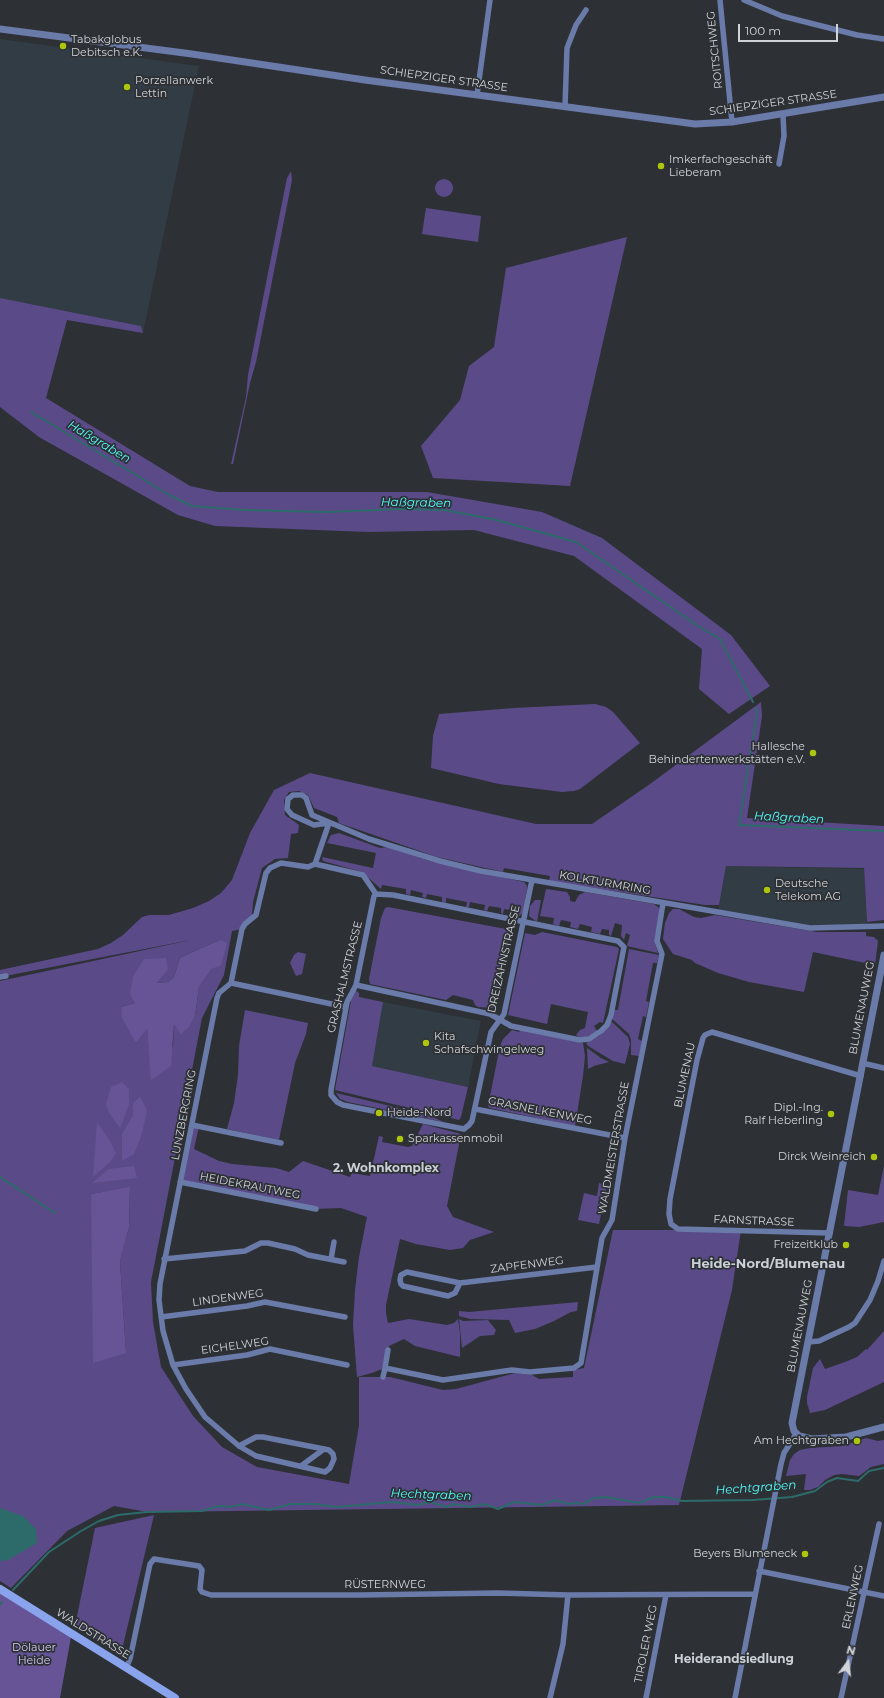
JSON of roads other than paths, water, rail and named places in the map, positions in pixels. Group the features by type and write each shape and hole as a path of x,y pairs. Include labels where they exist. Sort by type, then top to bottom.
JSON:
{"main road":[{"name":"WALDSTRASSE","path":"0,1589 175,1698"}],"street":[{"path":"476,95 490,0"},
{"name":"ROITSCHWEG","path":"720,0 732,122"},
{"path":"744,0 782,16 857,35 884,39"},
{"path":"565,107 567,48 576,25 586,10"},
{"name":"SCHIEPZIGER STRASSE","path":"0,29 296,68 476,95 695,124 732,122 783,115 884,97"},
{"path":"779,164 784,136 783,115"},
{"name":"KOLKTURMRING","path":"329,823 314,825 292,815 287,809 288,800 293,795 302,795 306,798 312,815 369,839 440,861 532,880 810,928 884,926"},
{"path":"315,864 329,823"},
{"path":"346,1007 231,983 241,932 245,924 256,915 266,873 270,868 281,863 308,867 315,864 363,875 376,894 393,895 618,940 624,947 611,1014 607,1025 595,1036 586,1040 511,1026 490,1014 356,985"},
{"name":"DREIZAHNSTRASSE","path":"475,1109 491,1032 493,1027 501,1020 504,1014 532,880"},
{"name":"GRASHALMSTRASSE","path":"331,1090 346,1007 349,996 356,985 374,896 376,894"},
{"name":"WALDMEISTERSTRASSE","path":"385,1368 443,1380 512,1370 534,1372 574,1368 579,1366 584,1355 602,1238 612,1220 626,1138 662,954 657,941 663,903"},
{"name":"BLUMENAUWEG","path":"796,1434 792,1420 884,955"},
{"name":"LUNZBERGRING","path":"231,983 219,993 217,998 164,1259 160,1284 163,1331 173,1365 201,1412 218,1430 239,1446 256,1456 325,1472 330,1468 334,1460 333,1454 329,1450 324,1449"},
{"name":"BLUMENAU","path":"678,1229 671,1224 669,1207 697,1060 705,1035 712,1032 861,1076"},
{"path":"862,1064 884,1068"},
{"name":"GRASNELKENWEG","path":"331,1090 332,1098 343,1105 462,1129 466,1128 470,1123 475,1109 626,1138"},
{"path":"192,1125 280,1143"},
{"name":"HEIDEKRAUTWEG","path":"180,1182 316,1209"},
{"name":"FARNSTRASSE","path":"678,1229 830,1233"},
{"path":"331,1259 334,1242"},
{"path":"164,1259 245,1251 261,1244 268,1243 344,1262"},
{"path":"808,1342 819,1341 850,1327 855,1322 870,1300 884,1261"},
{"name":"ZAPFENWEG","path":"460,1283 454,1293 448,1296 404,1286 401,1284 400,1280 401,1275 407,1272 460,1283 597,1267"},
{"name":"LINDENWEG","path":"161,1317 247,1306 265,1302 345,1316"},
{"name":"EICHELWEG","path":"173,1365 247,1355 270,1349 347,1365"},
{"path":"383,1377 388,1350"},
{"path":"735,1698 759,1571 784,1453 796,1434 808,1439 837,1438 884,1427"},
{"path":"239,1446 256,1438 263,1437 324,1449"},
{"path":"301,1466 324,1449"},
{"name":"ERLENWEG","path":"841,1698 879,1524"},
{"name":"RÜSTERNWEG","path":"126,1668 130,1659 150,1564 154,1559 199,1566 202,1570 200,1589 202,1592 211,1595 498,1593 568,1595 755,1594"},
{"path":"759,1571 884,1596"},
{"name":"TIROLER WEG","path":"646,1698 666,1594"},
{"path":"550,1698 563,1644 568,1595"}],"waterway":[{"name":"Haßgraben","path":"31,412 171,496 192,506 245,510 327,512 402,509 444,510 497,520 576,542 698,626 720,639 753,702"},
{"name":"Haßgraben","path":"756,708 757,713 739,825 884,831"},
{"path":"0,1177 55,1213"},
{"name":"Hechtgraben","path":"13,1590 49,1552 99,1521 118,1515 146,1512 202,1511 219,1506 231,1507 242,1504 269,1510 290,1504 316,1504 337,1507 391,1502 418,1505 430,1502 447,1507 453,1504 470,1507 485,1504 498,1509 514,1502 542,1505 556,1500 568,1504 583,1504 594,1498 606,1497 639,1503 654,1497 666,1497 682,1501 753,1500 792,1497 815,1491 827,1482 837,1478 858,1481 869,1471 884,1468"}],"place":[{"name":"Tabakglobus Debitsch e.K.","path":"63,46"},
{"name":"Porzellanwerk Lettin","path":"127,87"},
{"name":"Imkerfachgeschäft Lieberam","path":"661,166"},
{"name":"Hallesche Behindertenwerkstätten e.V.","path":"813,753"},
{"name":"Deutsche Telekom AG","path":"767,890"},
{"name":"Kita Schafschwingelweg","path":"426,1043"},
{"name":"Heide-Nord","path":"379,1113"},
{"name":"Dipl.-Ing. Ralf Heberling","path":"831,1114"},
{"name":"Sparkassenmobil","path":"400,1139"},
{"name":"Dirck Weinreich","path":"874,1157"},
{"name":"Freizeitklub","path":"846,1245"},
{"name":"Am Hechtgraben","path":"857,1441"},
{"name":"Beyers Blumeneck","path":"805,1554"}],"district":[{"name":"2. Wohnkomplex","path":"386,1168"},
{"name":"Heide-Nord/Blumenau","path":"768,1264"},
{"name":"Heiderandsiedlung","path":"734,1659"}],"park label":[{"name":"Dölauer Heide","path":"34,1654"}]}
